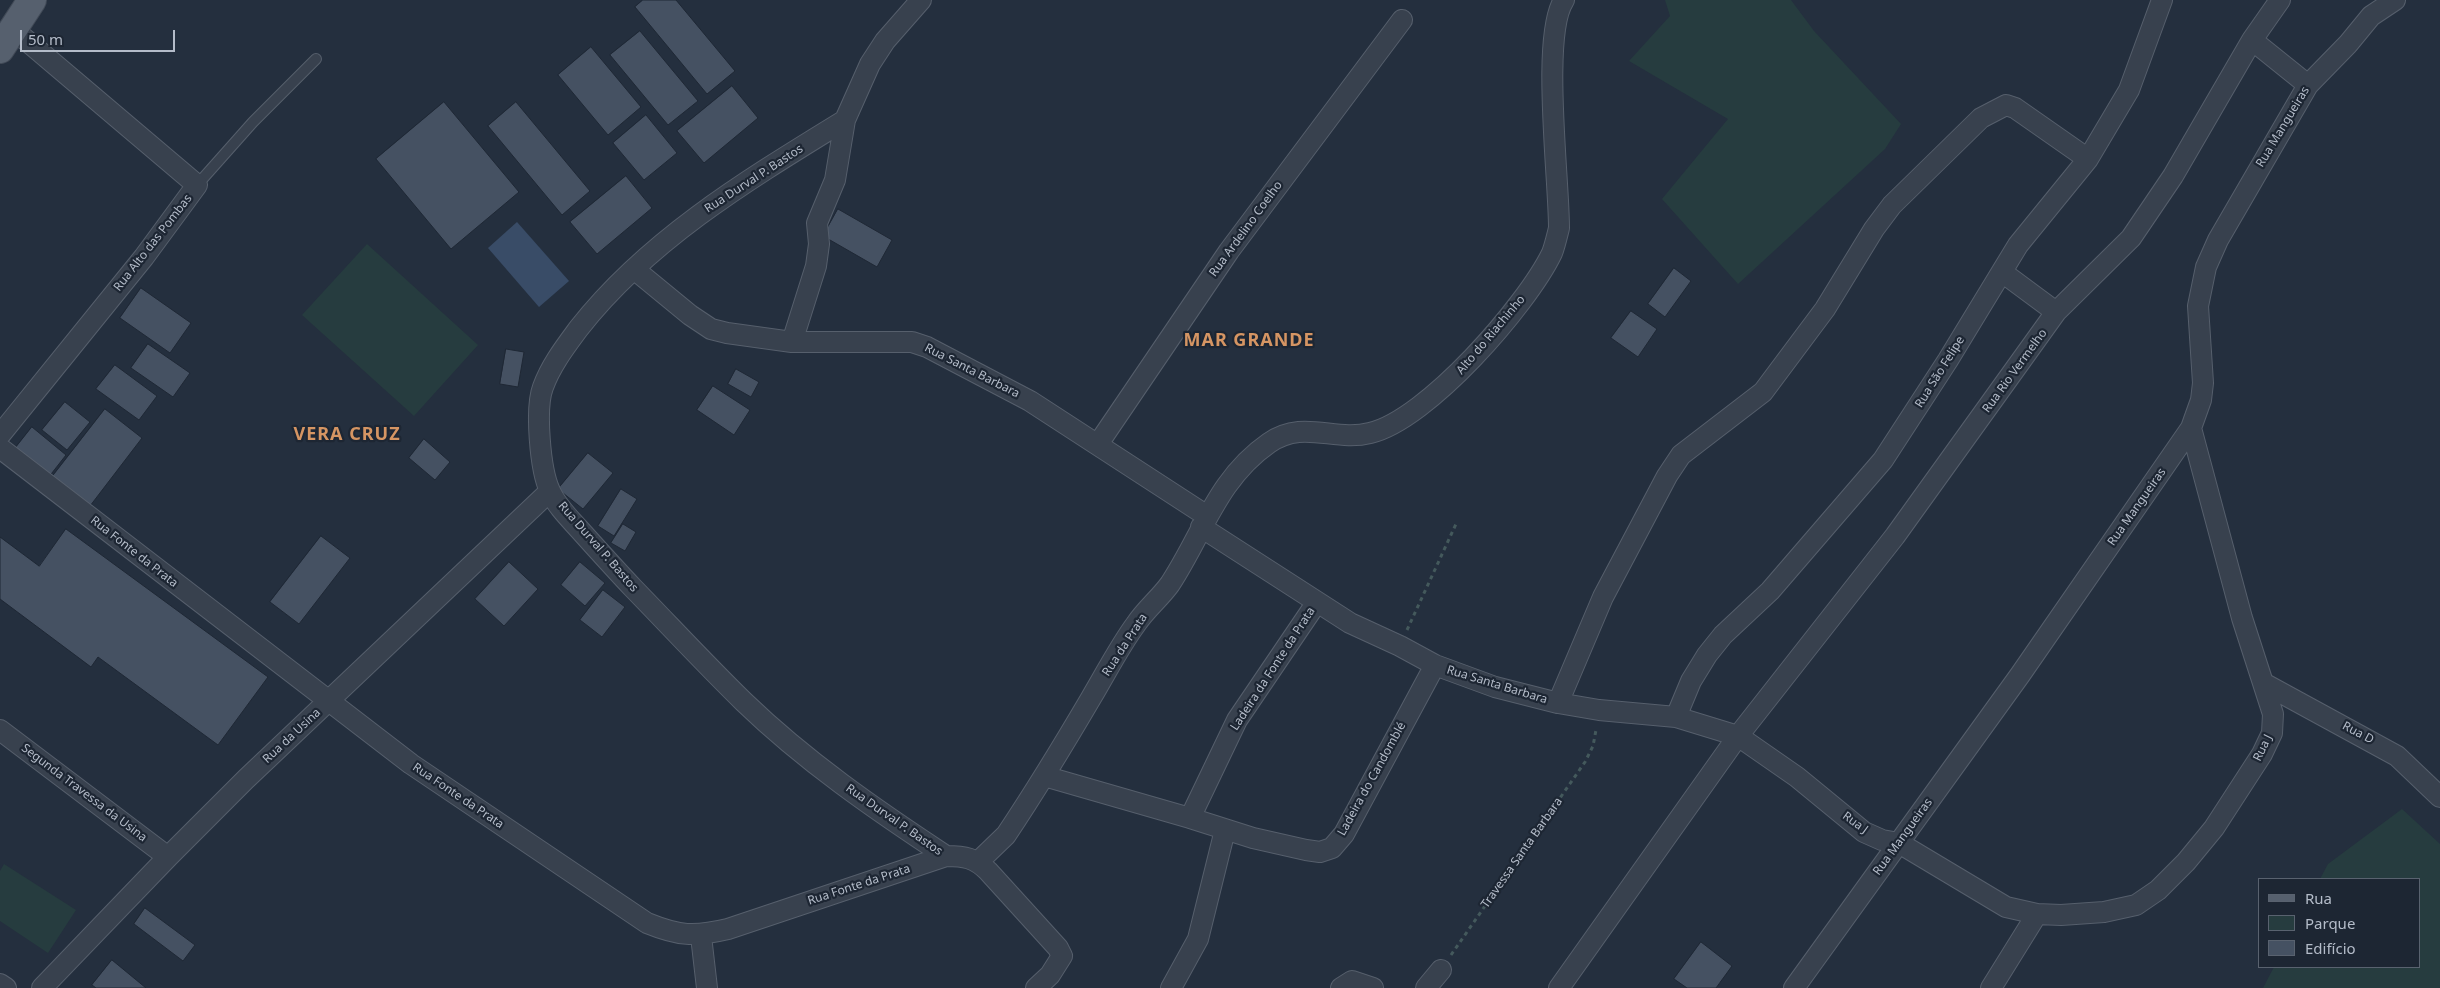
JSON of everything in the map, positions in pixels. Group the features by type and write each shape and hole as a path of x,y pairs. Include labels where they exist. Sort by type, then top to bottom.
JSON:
{"main road":[{"path":"4,40 32,0"}],"street":[{"path":"792,342 816,266 820,244 817,224 835,180 845,120 870,64 885,41 921,0"},
{"name":"Alto do Riachinho","path":"1204,521 1233,475 1269,443 1288,433 1306,431 1356,436 1370,433 1387,428 1417,408 1457,375 1531,287 1552,252 1559,228 1552,75 1555,23 1564,0"},
{"name":"Rua São Felipe","path":"1676,717 1691,681 1707,655 1723,635 1770,591 1882,460 1948,360 2018,245 2088,159 2129,90 2162,0"},
{"name":"Rua Rio Vermelho","path":"1559,988 1738,736 1894,536 2056,312 2107,263 2136,231 2173,176 2252,40 2280,0"},
{"name":"Rua Mangueiras","path":"1794,988 2020,675 2191,428 2201,400 2203,383 2198,306 2206,267 2236,208 2308,84 2348,44 2371,16 2395,0"},
{"name":"Rua Ardelino Coelho","path":"1098,444 1230,251 1402,20"},
{"path":"4,40 197,185"},
{"path":"2252,40 2308,84"},
{"path":"1558,703 1603,597 1674,465 1690,446 1751,402 1776,376 1825,309 1881,218 1904,191 1981,118 1992,110 2006,105 2015,108 2088,159"},
{"name":"Rua Durval P. Bastos","path":"845,120 699,215 662,243 593,310 554,362 542,389 538,422 542,455 550,491 568,516 614,568 744,703 838,781 946,856"},
{"name":"Rua Alto das Pombas","path":"0,435 144,257 197,185"},
{"name":"Rua Santa Barbara","path":"634,269 690,315 711,329 742,336 792,342 912,342 927,346 1030,401 1098,444 1317,602 1350,623 1400,646 1435,666 1495,686 1558,703 1599,710 1676,717 1738,736"},
{"path":"2002,272 2056,312"},
{"name":"Rua J","path":"1738,736 1797,777 1864,832 1882,840 1898,843 2006,907 2037,914 2060,915 2104,912 2136,904 2158,890 2186,862 2214,828 2262,754 2272,733 2273,714 2265,684 2242,618 2191,428"},
{"name":"Rua Fonte da Prata","path":"0,448 411,764 647,922 666,931 701,936 728,929 946,856 960,856 978,862"},
{"name":"Rua da Usina","path":"42,988 168,857 550,491"},
{"name":"Rua da Prata","path":"1044,776 1132,630 1170,583 1204,521"},
{"name":"Ladeira da Fonte da Prata","path":"1190,818 1237,720 1317,602"},
{"name":"Ladeira do Candomblé","path":"1225,830 1306,850 1320,852 1332,848 1344,834 1435,666"},
{"name":"Rua D","path":"2265,684 2376,742 2397,756 2438,790"},
{"name":"Segunda Travessa da Usina","path":"0,730 168,857"},
{"path":"1036,988 1054,970 1062,956 1052,940 978,862 1006,835 1044,776 1225,830 1198,939 1171,988"},
{"path":"1991,988 2037,914"},
{"path":"701,936 707,988"},
{"path":"1426,988 1440,970"},
{"path":"1341,988 1352,981 1373,988"},
{"path":"0,984 6,988"}],"lane":[{"name":"Rua Alto das Pombas","path":"197,185 253,122 316,59"}],"path":[{"path":"1400,646 1456,524"},
{"name":"Travessa Santa Barbara","path":"1440,970 1585,762 1593,746 1599,710"}],"green space":[{"path":"1665,0 1791,0 1814,31 1901,124 1885,149 1738,284 1662,199 1728,119 1629,61 1670,16"},
{"path":"367,244 478,345 414,416 302,315"},
{"path":"2402,809 2440,844 2440,988 2263,988 2273,968 2420,968 2420,878 2321,878 2328,864"},
{"path":"4,864 76,910 48,953 0,921 0,871"}],"water":[{"path":"517,222 569,281 539,307 488,248"}],"building":[{"path":"643,0 676,0 735,71 707,94 635,7"},
{"path":"640,31 698,101 668,125 610,55"},
{"path":"591,47 641,107 608,135 558,75"},
{"path":"732,86 758,118 704,163 677,131"},
{"path":"444,102 519,192 451,249 376,159"},
{"path":"516,102 590,191 562,215 488,126"},
{"path":"646,115 677,153 644,180 613,143"},
{"path":"626,176 652,208 597,254 570,222"},
{"path":"838,209 892,240 877,267 823,236"},
{"path":"1674,268 1691,281 1665,317 1648,304"},
{"path":"141,288 191,323 170,353 120,318"},
{"path":"1631,311 1657,329 1638,357 1611,338"},
{"path":"148,344 190,373 173,397 131,368"},
{"path":"506,349 524,352 518,387 500,384"},
{"path":"115,365 157,396 139,420 96,389"},
{"path":"736,369 759,382 751,397 728,384"},
{"path":"713,386 750,410 734,435 697,410"},
{"path":"65,402 90,422 67,450 42,430"},
{"path":"105,409 142,438 90,506 52,477"},
{"path":"32,427 66,455 48,478 13,451"},
{"path":"424,439 450,462 435,480 409,458"},
{"path":"588,453 613,473 583,509 558,489"},
{"path":"621,489 637,499 614,536 598,526"},
{"path":"623,524 636,532 625,551 611,543"},
{"path":"66,529 268,677 218,745 98,657 91,667 0,599 0,537 39,566"},
{"path":"321,536 350,558 299,624 270,602"},
{"path":"509,562 538,589 504,626 475,599"},
{"path":"580,562 605,583 585,606 561,585"},
{"path":"603,590 625,607 602,637 580,620"},
{"path":"145,908 195,945 183,961 134,924"},
{"path":"1701,942 1732,966 1716,988 1687,988 1674,979"},
{"path":"112,960 146,988 96,988 92,985"}],"district":[{"name":"MAR GRANDE","path":"1249,341"},
{"name":"VERA CRUZ","path":"347,435"}]}
